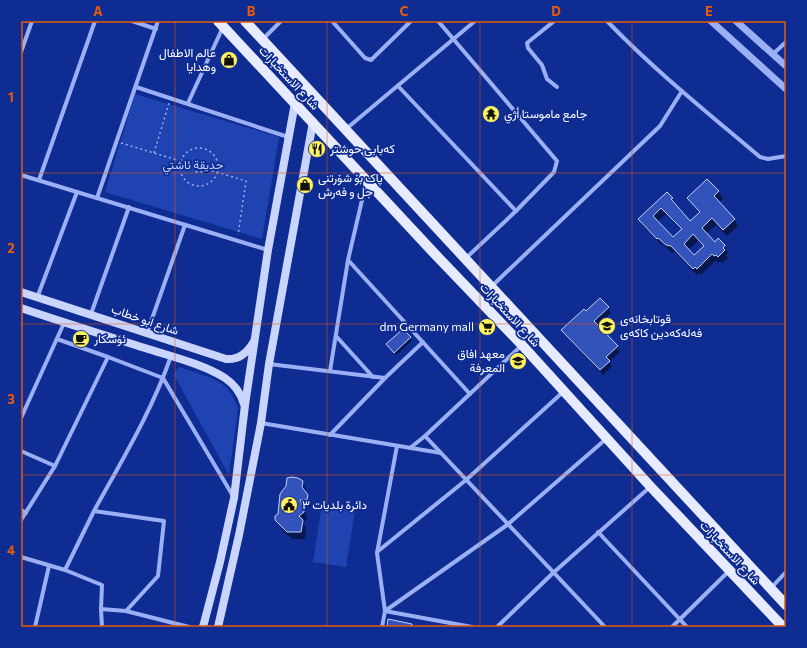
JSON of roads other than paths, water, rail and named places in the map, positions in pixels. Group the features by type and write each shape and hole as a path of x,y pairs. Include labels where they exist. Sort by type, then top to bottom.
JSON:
{"main road":[{"name":"شارع الاستخبارات","path":"245,21 786,605"},
{"name":"شارع الاستخبارات","path":"221,24 433,252 522,345 563,392 783,627"},
{"path":"202,627 222,556 234,498 254,340 268,250 295,103"},
{"path":"218,627 239,535 261,423 269,364 313,122"},
{"path":"433,252 446,239"},
{"name":"شارع ابو خطاب","path":"21,292 216,357 226,359 236,358 247,350 254,340"},
{"path":"21,308 171,356 212,371 232,384 245,405"},
{"path":"212,371 216,357"}],"street":[{"path":"21,50 32,21"},
{"path":"39,180 95,21"},
{"path":"132,21 156,29"},
{"path":"97,198 158,21"},
{"path":"262,39 281,21"},
{"path":"332,21 365,58 371,60 411,21"},
{"path":"438,21 556,161 554,172 516,211 466,258"},
{"path":"345,129 475,21"},
{"path":"553,21 528,43 528,48 542,65 547,79 557,87"},
{"path":"606,21 682,91 760,157 768,159 786,156"},
{"path":"711,21 786,89"},
{"path":"736,21 786,66"},
{"path":"188,103 221,24"},
{"path":"773,54 786,42"},
{"path":"398,86 516,211"},
{"path":"136,87 188,103 288,138"},
{"path":"491,287 660,126 682,91"},
{"path":"21,175 268,250"},
{"path":"330,371 348,260 366,180"},
{"path":"37,298 77,192"},
{"path":"91,315 129,207"},
{"path":"147,333 185,224"},
{"path":"348,260 470,394"},
{"path":"21,418 64,323"},
{"path":"336,336 374,377"},
{"path":"57,339 108,356 163,378 234,498"},
{"path":"330,434 423,342"},
{"path":"410,448 425,436 522,345"},
{"path":"21,520 55,466 108,356"},
{"path":"65,570 94,510 150,408 171,356"},
{"path":"269,364 385,378"},
{"path":"377,553 466,480 563,392"},
{"path":"261,423 441,453"},
{"path":"425,436 605,627"},
{"path":"385,611 507,524 606,438"},
{"path":"382,627 385,611 377,553 397,446"},
{"path":"21,452 55,466"},
{"path":"497,627 553,573 650,486"},
{"path":"21,510 26,512"},
{"path":"94,510 164,521 158,576 126,612"},
{"path":"598,532 688,627"},
{"path":"21,557 65,570 102,585 102,627"},
{"path":"35,627 49,566"},
{"path":"672,627 730,571"},
{"path":"770,588 786,572"},
{"path":"101,609 126,612 189,627"},
{"path":"385,611 472,627"}],"place":[{"name":"عالم الاطفال وهدايا","path":"229,60"},
{"name":"جامع ماموستا أژي","path":"491,114"},
{"name":"کەبابی حوشتر","path":"317,149"},
{"name":"پاک بۆ شۆرتنی جل و فەرش","path":"305,185"},
{"name":"قوتابخانەی فەلەکەدین کاکەی","path":"607,326"},
{"name":"dm Germany mall","path":"487,327"},
{"name":"ئۆسکار","path":"81,339"},
{"name":"معهد افاق المعرفة","path":"518,361"},
{"name":"دائرة بلديات ٣","path":"289,505"}],"park label":[{"name":"حديقة ئاشتي","path":"193,165"}]}
